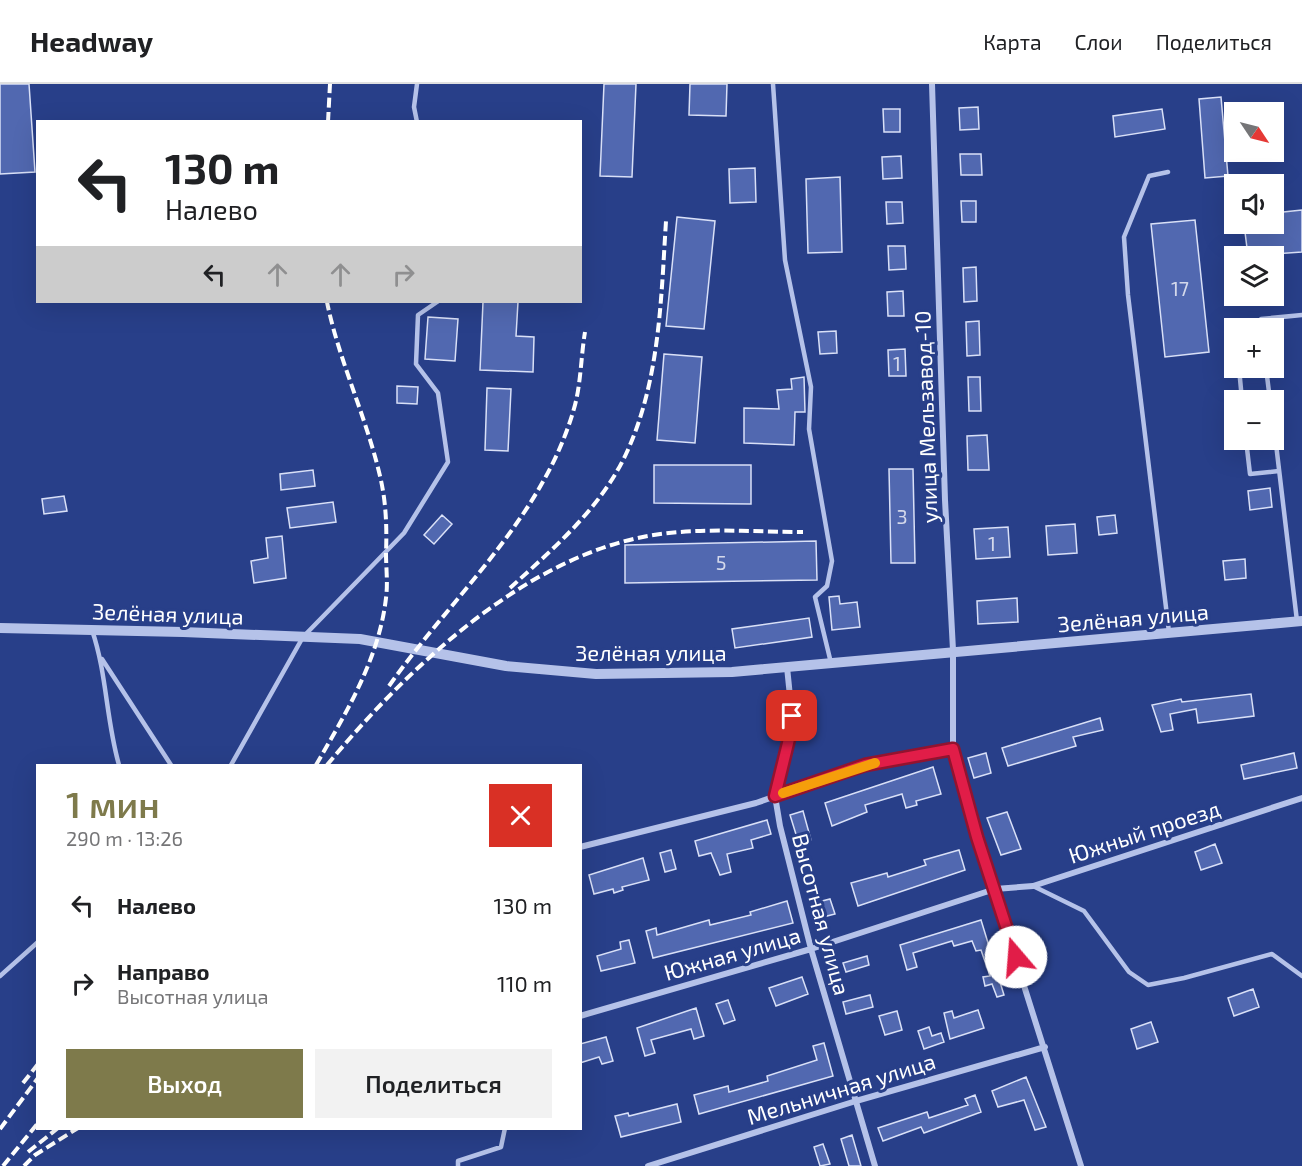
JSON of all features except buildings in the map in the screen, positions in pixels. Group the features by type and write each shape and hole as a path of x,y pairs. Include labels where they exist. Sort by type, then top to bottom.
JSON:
{"street":[{"name":"улица Мельзавод-10","path":"932,84 945,489 953,650 953,749 977,837 1081,1166"},
{"name":"Зелёная улица","path":"0,628 360,639 506,666 596,674 732,672 953,650 1170,635 1299,621"},
{"name":"Высотная улица","path":"787,667 792,716 789,739 775,796 811,949 875,1166"},
{"path":"582,846 775,796 865,765 953,749"},
{"name":"Южный проезд","path":"995,889 1034,886 1302,798"},
{"name":"Южная улица","path":"582,1015 811,949 995,889"},
{"name":"Мельничная улица","path":"648,1166 856,1101 1045,1047"}],"lane":[{"path":"417,84 414,107 417,120"},
{"path":"773,84 785,260 811,387 809,429 832,561 826,586 815,597 831,663"},
{"path":"1168,172 1149,176 1124,237 1128,295 1170,635"},
{"path":"232,764 303,637 398,540 448,462 438,393 416,364 418,315 436,303"},
{"path":"1271,318 1302,315"},
{"path":"1247,450 1250,474 1279,471"},
{"path":"1277,450 1299,621"},
{"path":"93,630 102,658 111,739 119,764"},
{"path":"102,658 170,764"},
{"path":"1034,886 1084,911 1129,972 1148,985 1184,978 1272,954 1302,976"},
{"path":"0,976 36,944"},
{"path":"458,1166 458,1161 501,1147 505,1130"}],"railway":[{"path":"328,120 330,84"},
{"path":"510,588 559,543 590,510 616,474 626,454 646,398 652,369 660,310 666,221"},
{"path":"317,764 369,664 382,621 387,587 386,524 382,485 368,432 338,346 327,303"},
{"path":"389,686 495,553 520,519 542,483 561,445 575,405 585,332"},
{"path":"328,764 393,692 430,657 470,623 512,593 556,568 602,548 667,533 803,532"},
{"path":"23,1083 36,1067"},
{"path":"0,1129 36,1081"},
{"path":"3,1166 36,1125"},
{"path":"28,1152 56,1130"},
{"path":"24,1166 35,1155 75,1130"}],"slow traffic":[{"path":"783,793 875,763"}],"route":[{"path":"792,716 789,739 775,796 865,765 953,749 977,837 1016,957"}]}
